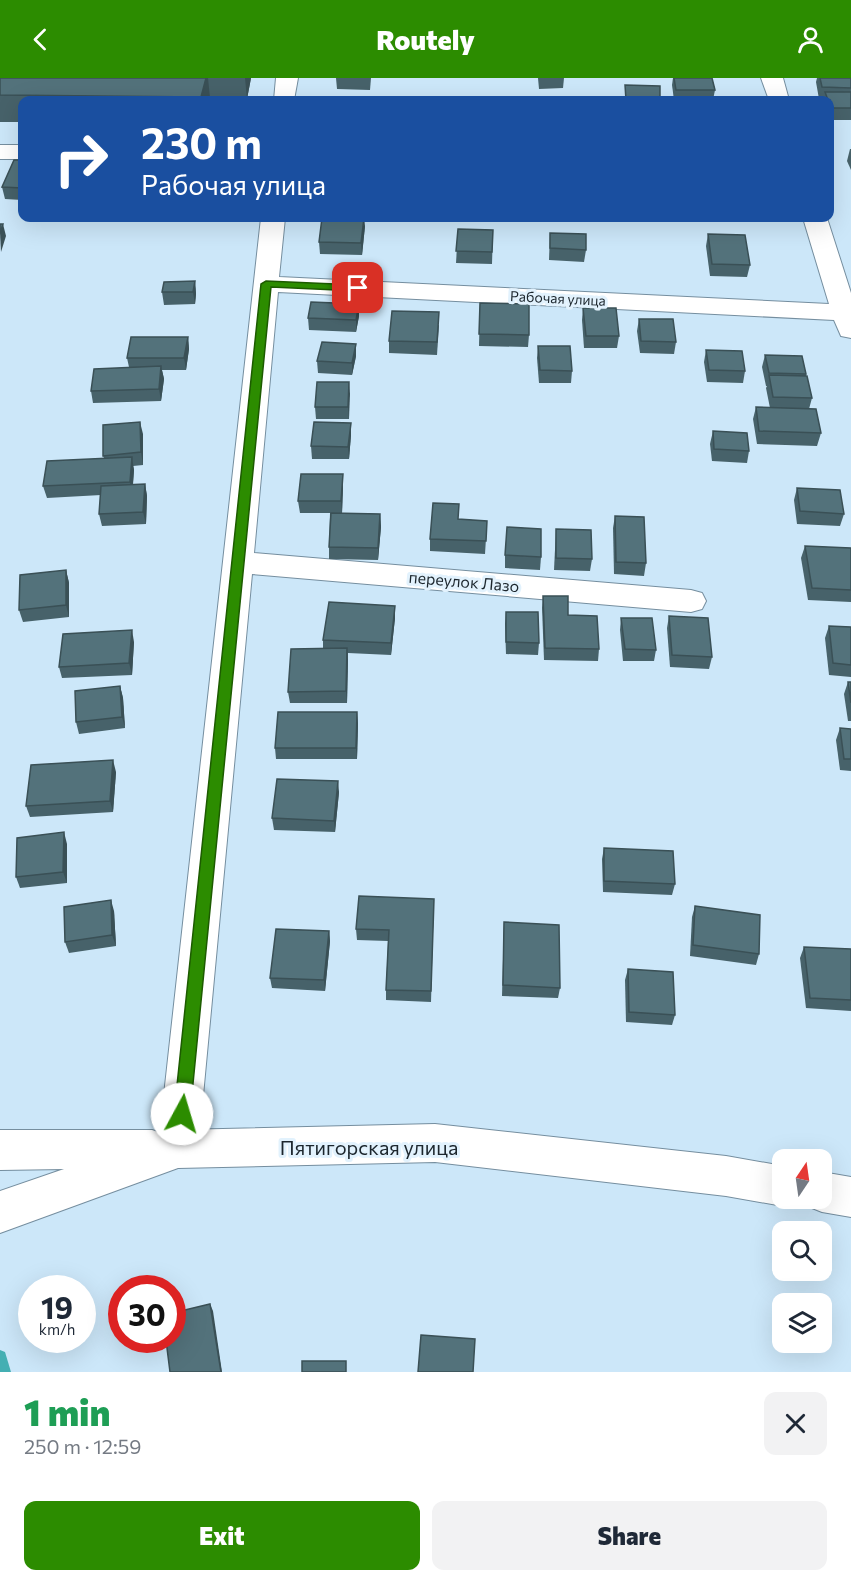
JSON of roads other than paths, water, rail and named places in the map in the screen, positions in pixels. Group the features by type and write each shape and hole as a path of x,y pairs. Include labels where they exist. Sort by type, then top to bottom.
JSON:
{"street":[{"path":"285,96 287,78"},
{"path":"772,78 778,96"},
{"path":"0,152 18,152"},
{"path":"0,1150 178,1149 273,222"},
{"path":"816,222 849,319"},
{"name":"Рабочая улица","path":"266,284 849,319"},
{"name":"переулок Лазо","path":"238,562 691,601"},
{"name":"Пятигорская улица","path":"0,1212 178,1149 435,1143 726,1176 772,1184"},
{"path":"832,1194 851,1197"}],"waterway":[{"path":"0,1357 4,1372"}]}
